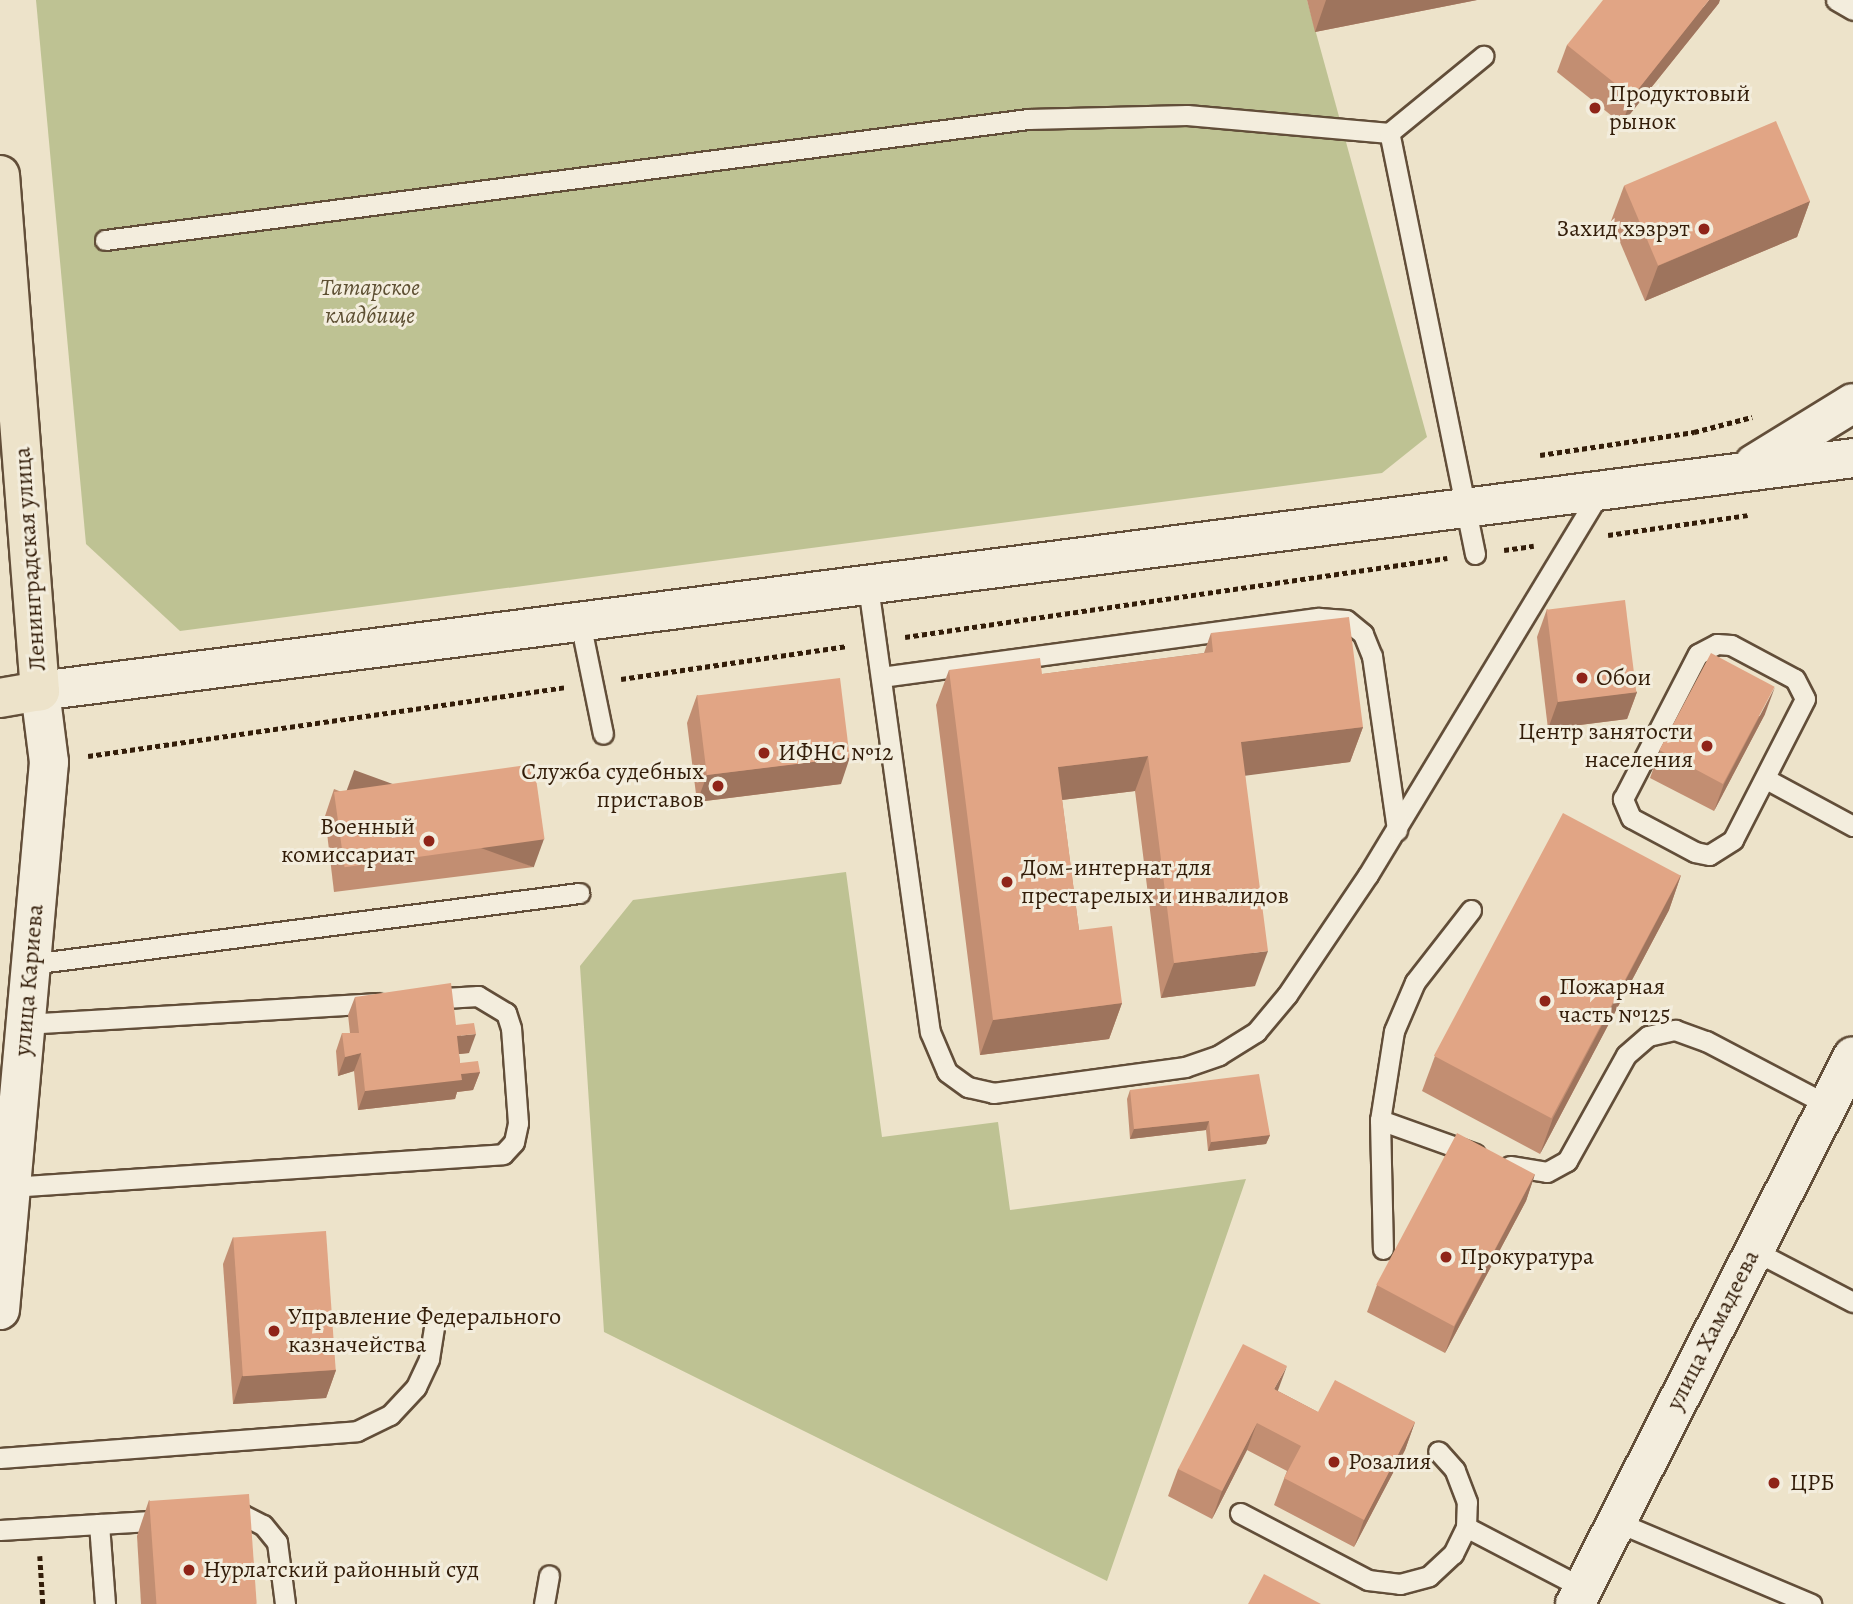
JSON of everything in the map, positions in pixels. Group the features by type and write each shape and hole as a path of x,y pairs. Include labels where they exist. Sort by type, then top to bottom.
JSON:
{"main road":[{"name":"Ленинградская улица","path":"0,175 40,691"},
{"path":"0,698 40,691"}],"street":[{"path":"1734,475 1853,402"},
{"path":"40,691 1853,458"},
{"name":"улица Кариева","path":"0,1310 49,762 40,691"},
{"name":"улица Хамадеева","path":"1579,1596 1853,1056"}],"lane":[{"path":"1836,0 1853,10"},
{"path":"105,240 1028,119 1187,115 1389,133 1483,56"},
{"path":"1389,133 1468,509 1475,554"},
{"path":"868,586 930,1032 947,1072 968,1087 993,1093 1185,1067 1219,1055 1256,1032 1287,995 1397,830 1600,492"},
{"path":"881,677 1319,618 1346,620 1363,634 1373,656 1397,830"},
{"path":"580,622 603,734"},
{"path":"1731,645 1795,679 1804,690 1802,709 1766,779 1733,840 1709,855 1695,852 1630,818 1625,811 1623,799 1629,785 1698,654 1706,647 1731,645"},
{"path":"1766,779 1853,825"},
{"path":"31,964 579,893"},
{"path":"1383,1249 1380,1120 1394,1031 1415,982 1471,910"},
{"path":"10,1187 503,1154 514,1142 518,1123 512,1028 506,1013 478,996 25,1024"},
{"path":"1380,1120 1526,1172 1547,1172 1567,1161 1579,1145 1626,1055 1648,1036 1675,1030 1706,1041 1828,1105"},
{"path":"1753,1250 1853,1302"},
{"path":"0,1458 357,1431 390,1415 416,1387 429,1359 434,1328"},
{"path":"1240,1513 1368,1580 1400,1584 1437,1569 1453,1554 1466,1527 1467,1502 1455,1470 1438,1451"},
{"path":"0,1530 243,1515 263,1525 277,1542 285,1604"},
{"path":"1616,1522 1811,1604"},
{"path":"99,1524 104,1604"},
{"path":"1466,1527 1579,1596"},
{"path":"544,1604 549,1575"}],"path":[{"path":"49,762 1758,513"},
{"path":"38,1528 43,1604"}],"green space":[{"name":"Татарское кладбище","path":"36,0 1307,0 1427,437 1382,473 180,631 86,544"},
{"path":"846,872 882,1137 998,1122 1010,1210 1246,1179 1107,1581 604,1332 580,966 633,900"}],"building":[{"path":"1603,0 1709,0 1632,97 1567,45"},
{"path":"1776,121 1810,201 1658,266 1624,185"},
{"path":"1625,600 1636,692 1558,702 1547,610"},
{"name":"Дом-интернат для престарелых и инвалидов","path":"1349,617 1363,727 1241,742 1268,951 1174,963 1148,756 1058,767 1079,930 1112,926 1122,1003 993,1020 949,670 1040,658 1042,674 1213,652 1211,633"},
{"path":"1711,653 1775,687 1723,784 1659,750"},
{"name":"ИФНС №12","path":"840,678 850,757 707,775 697,696"},
{"name":"Военный комиссариат","path":"534,764 545,839 345,867 334,792"},
{"name":"Пожарная часть №125","path":"1563,813 1680,875 1551,1118 1434,1056"},
{"path":"451,983 456,1025 474,1023 476,1034 457,1036 460,1063 478,1061 480,1072 461,1074 462,1080 365,1091 361,1053 345,1057 342,1033 359,1033 355,997"},
{"path":"1259,1074 1270,1135 1211,1142 1209,1121 1134,1129 1130,1090"},
{"name":"Прокуратура","path":"1457,1133 1535,1174 1454,1326 1376,1285"},
{"name":"Управление Федерального казначейства","path":"326,1231 336,1370 243,1376 233,1237"},
{"name":"Розалия","path":"1243,1344 1287,1366 1274,1389 1318,1412 1335,1380 1415,1422 1364,1520 1284,1478 1301,1446 1257,1423 1222,1491 1178,1469"},
{"path":"249,1494 257,1604 156,1604 149,1501"},
{"path":"1264,1574 1321,1604 1248,1604"}],"place":[{"name":"Продуктовый рынок","path":"1595,108"},
{"name":"Захид хэзрэт","path":"1704,229"},
{"name":"Обои","path":"1582,678"},
{"name":"Центр занятости населения","path":"1707,746"},
{"name":"ИФНС №12","path":"764,753"},
{"name":"Служба судебных приставов","path":"718,786"},
{"name":"Военный комиссариат","path":"429,841"},
{"name":"Дом-интернат для престарелых и инвалидов","path":"1007,882"},
{"name":"Пожарная часть №125","path":"1545,1001"},
{"name":"Прокуратура","path":"1446,1257"},
{"name":"Управление Федерального казначейства","path":"274,1331"},
{"name":"Розалия","path":"1334,1462"},
{"name":"ЦРБ","path":"1774,1483"},
{"name":"Нурлатский районный суд","path":"189,1570"}]}
